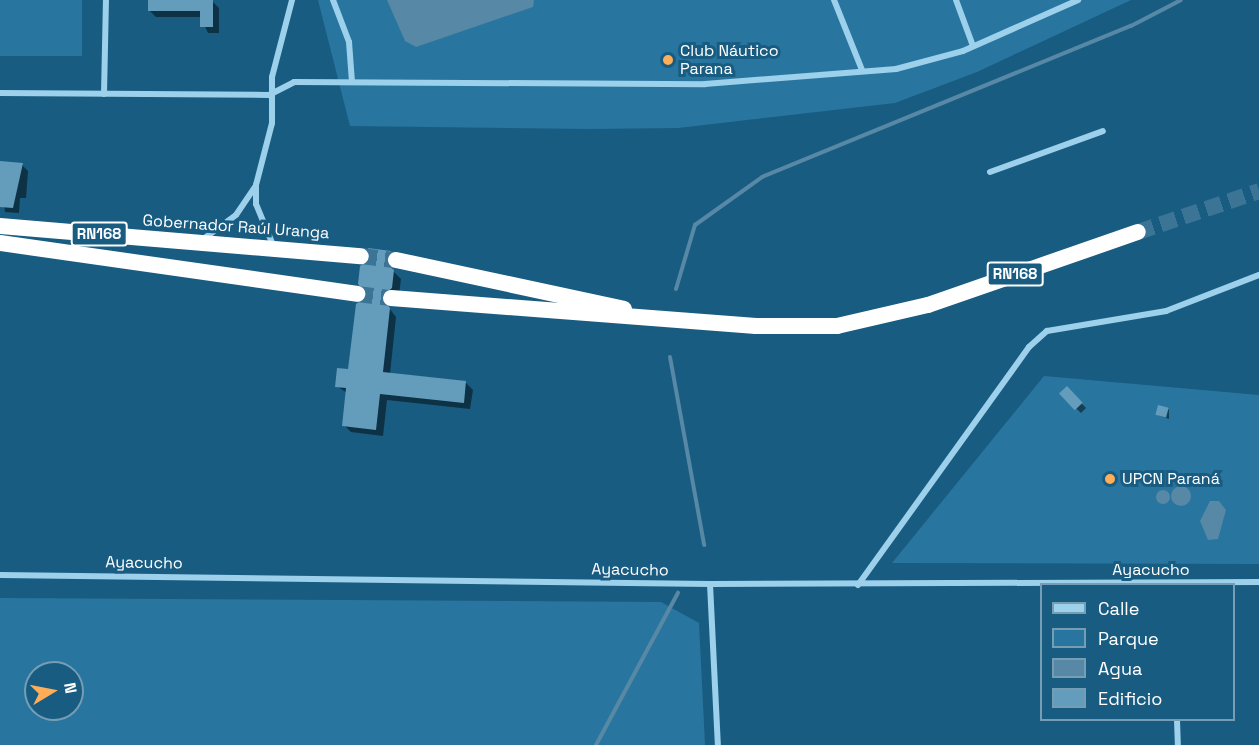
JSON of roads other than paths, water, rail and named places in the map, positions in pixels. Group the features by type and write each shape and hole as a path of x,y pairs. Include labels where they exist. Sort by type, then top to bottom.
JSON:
{"highway":[{"name":"Gobernador Raúl Uranga","path":"0,226 273,246 361,256"},
{"name":"RN168","path":"391,298 648,315 693,321 789,328 858,323 928,305 1138,232"},
{"name":"RN168","path":"0,243 357,294"},
{"name":"RN168","path":"396,260 648,315"}],"street":[{"path":"104,94 106,0"},
{"path":"273,246 256,204 256,185 272,123 269,95 292,0"},
{"path":"333,0 349,42 352,82"},
{"path":"834,0 862,70"},
{"path":"956,0 973,46"},
{"path":"0,93 269,95 294,82 705,84 862,70 940,60 1078,0"},
{"path":"990,172 1103,131"},
{"path":"199,242 236,215 256,185"},
{"path":"858,585 1029,347 1047,331 1166,311 1259,275"},
{"name":"Ayacucho","path":"0,575 711,584 1040,584"},
{"name":"Ayacucho","path":"1213,583 1259,582"},
{"path":"711,584 718,745"},
{"path":"1177,721 1179,745"}],"water":[{"path":"387,0 534,0 533,7 416,47 405,41"},
{"path":"1181,486 1188,489 1191,496 1188,503 1181,506 1174,503 1171,496 1174,489"},
{"path":"1160,490 1166,490 1170,497 1166,504 1160,504 1156,500 1156,494"},
{"path":"1210,501 1219,501 1226,510 1218,539 1208,540 1200,521"}],"waterway":[{"path":"676,289 695,225 762,177 1131,26 1181,0"},
{"path":"670,357 704,545"},
{"path":"596,745 678,593"}],"tunnel":[{"path":"1138,232 1259,191"},
{"path":"361,256 396,260"},
{"path":"357,294 391,298"}],"place":[{"name":"Club Náutico Parana","path":"668,60"},
{"name":"UPCN Paraná","path":"1110,479"}]}
